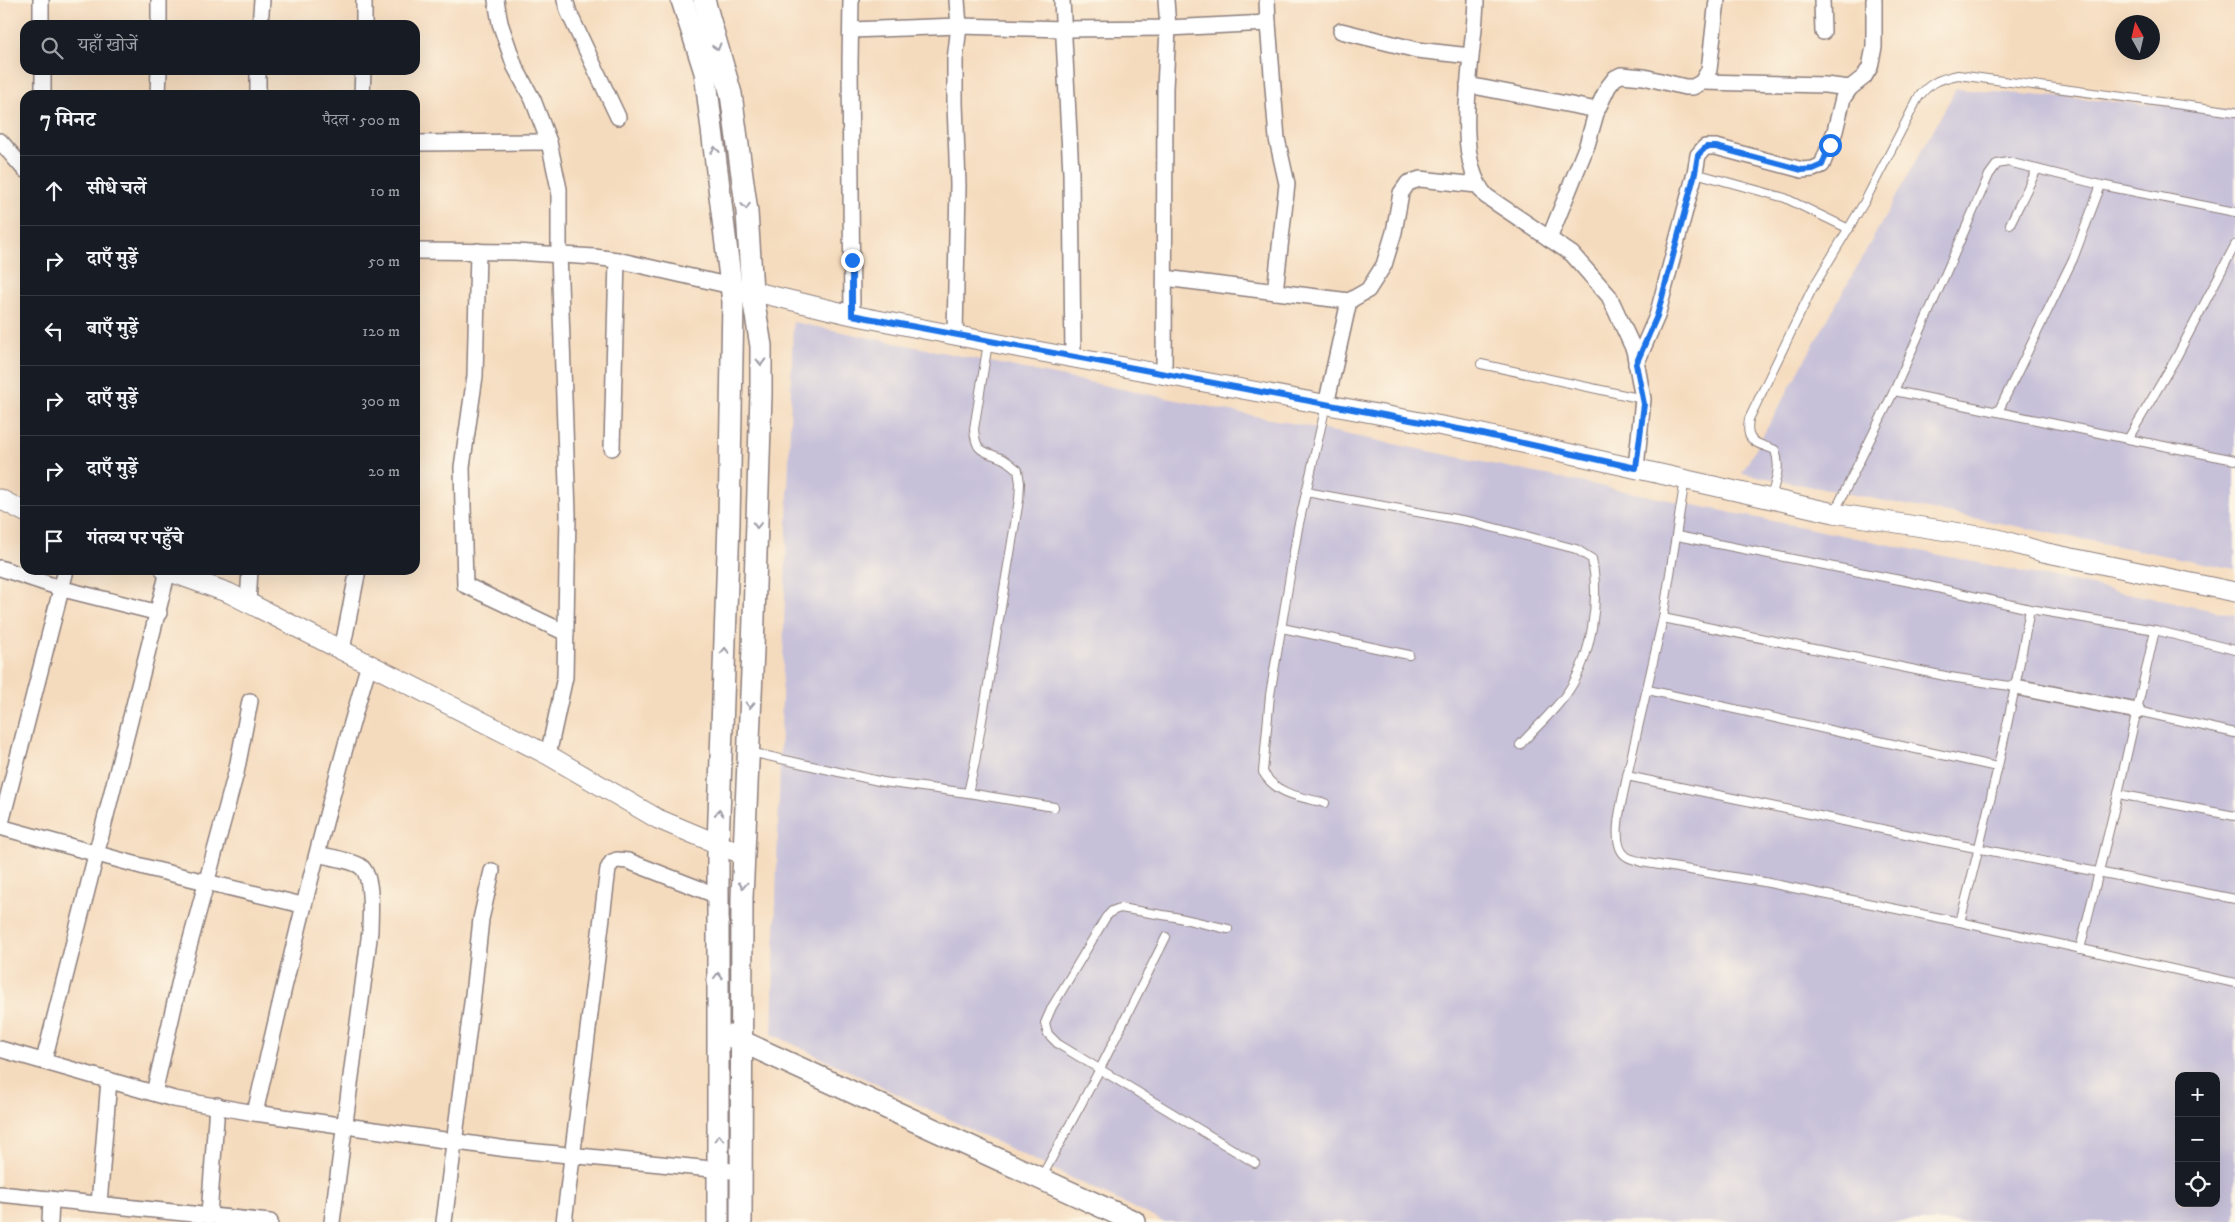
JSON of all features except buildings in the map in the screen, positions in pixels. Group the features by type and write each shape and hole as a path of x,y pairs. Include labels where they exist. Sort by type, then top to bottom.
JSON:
{"main road":[{"path":"682,0 705,72 742,288 761,346 761,394 744,855 741,1222"},
{"path":"704,0 731,94 747,212 729,503 718,846 718,1222"},
{"path":"718,1031 1135,1222"}],"street":[{"path":"41,0 41,20"},
{"path":"159,20 160,0"},
{"path":"260,20 262,0"},
{"path":"364,0 364,20"},
{"path":"496,0 500,23 515,66 533,100 549,142 559,188 559,253 568,514 566,633 564,677 548,754"},
{"path":"565,0 572,21 618,117"},
{"path":"851,0 852,315"},
{"path":"955,335 958,185 955,77 959,26 957,0"},
{"path":"1062,0 1071,173 1073,358"},
{"path":"1164,374 1165,88 1168,28 1166,0"},
{"path":"1267,0 1277,139 1288,184 1275,292"},
{"path":"1476,0 1468,85 1469,164 1477,185 1486,196 1572,254 1609,296 1634,350 1643,399 1636,468"},
{"path":"1702,82 1709,70 1717,0"},
{"path":"1822,0 1823,32"},
{"path":"1636,364 1657,316 1695,173 1698,155 1706,147 1716,147 1802,170 1813,169 1822,165 1835,131 1839,106 1850,88 1864,77 1870,67 1874,47 1874,0"},
{"path":"851,30 959,26 1064,29 1168,28 1268,23"},
{"path":"1341,31 1417,50 1470,56"},
{"path":"43,75 43,90"},
{"path":"158,90 159,75"},
{"path":"258,75 258,90"},
{"path":"362,90 363,75"},
{"path":"1549,239 1587,145 1597,110 1608,87 1615,78 1621,75 1644,77 1685,87 1693,87 1702,82 1825,85 1850,88"},
{"path":"1468,85 1597,110"},
{"path":"0,141 20,164"},
{"path":"420,143 549,142"},
{"path":"1165,278 1348,301 1368,290 1384,265 1394,232 1401,193 1408,183 1420,179 1477,185"},
{"path":"420,251 559,253 617,260 852,315 1469,431 1771,497 1834,513 1998,539 2042,552 2235,592"},
{"path":"478,252 475,376 462,467 465,585 566,633"},
{"path":"612,448 617,260"},
{"path":"1326,405 1348,301"},
{"path":"0,499 20,509"},
{"path":"0,568 20,575"},
{"path":"21,575 63,589 159,613"},
{"path":"65,575 0,827 302,906"},
{"path":"44,1060 98,853 139,683 159,613 166,575"},
{"path":"180,575 229,593 548,754 658,819 718,846 744,855"},
{"path":"248,603 250,575"},
{"path":"342,650 357,575"},
{"path":"255,1113 302,906 318,854 339,766 369,664"},
{"path":"2016,687 2137,711"},
{"path":"154,1093 205,881 215,854 236,773 250,701"},
{"path":"318,854 360,866 367,875 370,896 370,931 343,1125 332,1222"},
{"path":"564,1222 571,1155 599,957 608,869 612,862 618,860 628,861 718,896"},
{"path":"444,1222 481,919 492,871"},
{"path":"0,1049 44,1060 154,1093 255,1113 454,1142 742,1172"},
{"path":"99,1204 109,1080"},
{"path":"209,1215 218,1106"},
{"path":"0,1194 209,1215 233,1220 270,1222"},
{"path":"50,1222 51,1198"}],"lane":[{"path":"1771,497 1778,473 1779,461 1775,450 1752,441 1749,436 1750,419 1811,291 1849,229 1918,98 1927,86 1940,79 1966,76 2235,112"},
{"path":"1834,513 1894,391 1988,175 1997,164 2008,162 2235,212"},
{"path":"2010,224 2037,169"},
{"path":"1695,173 1785,198 1849,229"},
{"path":"1998,412 2073,258 2101,184"},
{"path":"2128,440 2176,358 2235,245"},
{"path":"968,793 1011,548 1020,483 1018,470 1003,458 981,451 975,442 974,429 988,342"},
{"path":"1481,364 1643,399"},
{"path":"1894,391 2128,440 2235,460"},
{"path":"1326,405 1298,528 1270,695 1263,772 1269,782 1280,791 1326,804"},
{"path":"1685,479 1663,618 1617,828 1617,843 1626,856 1641,862 1764,882 1960,922 2235,983"},
{"path":"1306,492 1472,522 1576,549 1592,559 1595,573 1589,647 1569,690 1520,745"},
{"path":"1677,536 1906,581 2030,608 2155,630 2235,650"},
{"path":"1960,922 1980,848 2016,687 2030,608"},
{"path":"1663,618 1950,677 2016,687"},
{"path":"1282,628 1409,655"},
{"path":"2080,949 2118,794 2155,630"},
{"path":"1648,690 1997,767"},
{"path":"2137,711 2235,733"},
{"path":"748,751 882,782 1054,807"},
{"path":"1627,776 2235,899"},
{"path":"2118,794 2235,816"},
{"path":"1228,928 1120,908 1112,911 1106,917 1052,1007 1045,1023 1048,1034 1058,1044 1255,1163"},
{"path":"1040,1180 1100,1069 1166,937"}],"shaded area":[{"path":"1956,89 2235,111 2235,569 1742,473"},
{"path":"793,322 2235,615 2235,1222 1163,1222 772,1034"}],"route":[{"path":"852,260 852,315 1469,431 1636,468 1644,404 1636,364 1646,345 1657,316 1695,173 1698,155 1706,147 1716,147 1802,170 1813,169 1822,165 1830,145"}]}
